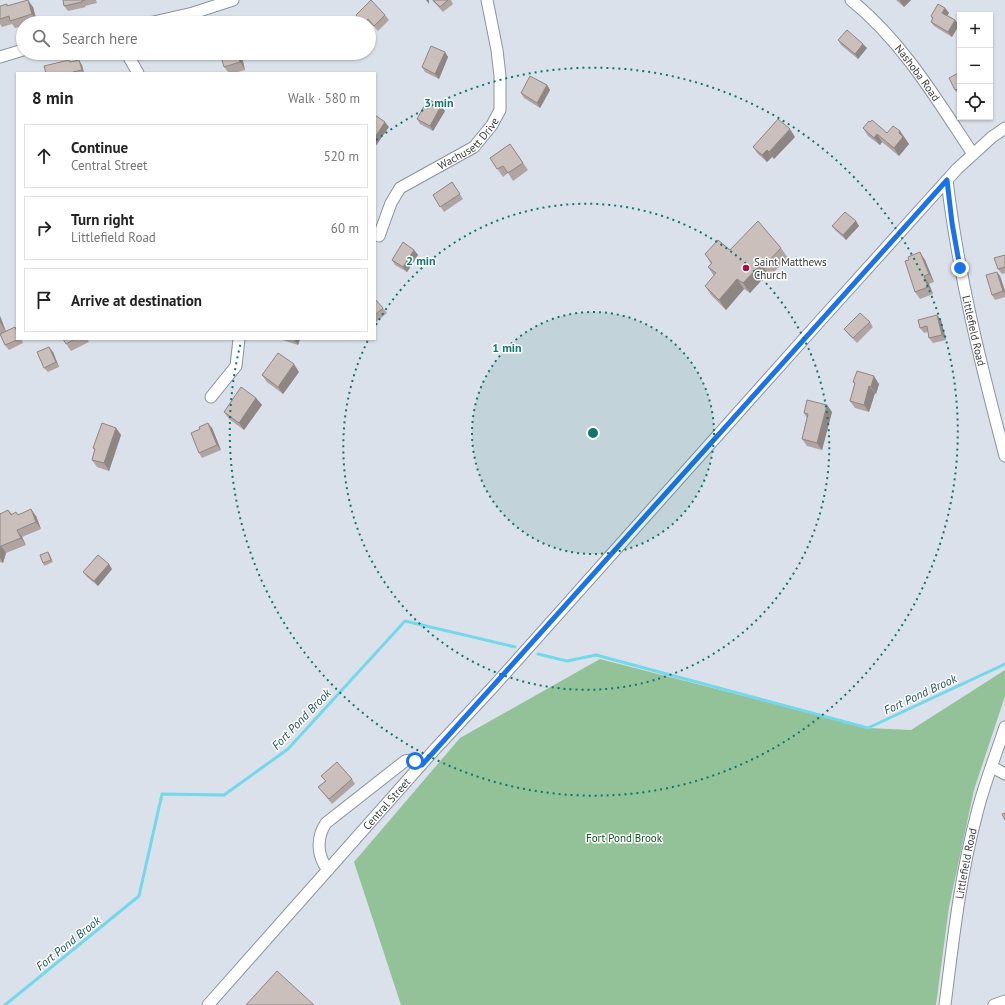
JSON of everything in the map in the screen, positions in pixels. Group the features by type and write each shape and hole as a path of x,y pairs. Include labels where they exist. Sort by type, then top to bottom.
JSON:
{"street":[{"path":"180,16 233,0"},
{"name":"Wachusett Drive","path":"379,236 391,203 400,188 474,147 492,125 500,110 500,76 497,50 487,0"},
{"name":"Nashoba Road","path":"851,0 877,24 906,56 973,154"},
{"path":"0,57 16,52"},
{"path":"131,60 137,72"},
{"name":"Central Street","path":"208,1005 947,180 973,154 992,137 1005,128"},
{"name":"Littlefield Road","path":"947,180 952,223 960,268 989,395 1005,456"},
{"path":"211,397 236,366 239,340"},
{"name":"Littlefield Road","path":"945,1005 960,892 969,844 977,812 1005,727"},
{"path":"328,870 321,860 318,849 320,834 326,823 405,761 415,761 422,765"},
{"path":"992,767 1005,774"},
{"path":"994,1005 1005,1001"}],"green space":[{"name":"Fort Pond Brook","path":"600,659 868,728 911,730 1005,670 1005,696 974,790 949,907 936,1005 401,1005 354,862 460,738"}],"building":[{"path":"28,0 32,14 26,16 16,16 16,19 10,21 9,16 0,19 0,6 7,4 7,6"},
{"path":"63,0 85,0 64,6"},
{"path":"371,0 385,15 376,24 376,16 356,15"},
{"path":"433,0 448,0 440,7"},
{"path":"938,4 945,8 942,13 955,20 948,32 931,22 933,18 931,16"},
{"path":"847,30 863,44 855,54 838,40"},
{"path":"431,46 445,52 435,74 422,67"},
{"path":"69,60 70,62 79,60 82,70 73,72 46,72 44,66"},
{"path":"222,60 240,60 240,62 224,67"},
{"path":"957,74 957,89 955,90 949,78"},
{"path":"530,76 547,85 537,103 521,93"},
{"path":"428,99 441,106 430,126 417,119"},
{"path":"376,116 385,122 376,136"},
{"path":"778,119 790,129 769,152 767,150 762,155 753,147"},
{"path":"872,120 887,133 893,126 900,131 899,133 903,137 894,148 877,134 874,138 863,128 869,121 870,122"},
{"path":"510,144 523,163 508,173 503,166 497,169 490,158"},
{"path":"452,182 460,194 440,207 433,195"},
{"path":"845,212 856,221 843,235 832,226"},
{"name":"Saint Matthews Church","path":"758,221 781,248 764,266 761,264 743,283 737,279 719,300 705,286 716,273 708,267 712,263 705,254 718,240 730,250"},
{"path":"403,242 414,250 403,267 392,260"},
{"path":"920,252 929,274 924,276 928,287 915,292 905,261 909,260 908,257"},
{"path":"1005,255 1005,267 998,269 994,258"},
{"path":"997,272 1003,291 992,295 986,275"},
{"path":"376,300 383,308 376,314"},
{"path":"860,313 870,322 853,338 844,329"},
{"path":"937,315 942,335 929,338 927,326 920,328 918,320"},
{"path":"15,327 17,340 5,345 0,334"},
{"path":"64,340 73,340 66,344"},
{"path":"49,347 56,362 44,368 37,352"},
{"path":"278,353 294,364 278,387 262,375"},
{"path":"857,371 874,376 871,387 869,386 864,405 850,401 855,383 853,382"},
{"path":"241,387 256,398 239,423 224,412"},
{"path":"807,400 827,405 817,443 802,439 808,414 804,413"},
{"path":"102,423 116,428 104,463 92,460 95,449 93,448"},
{"path":"208,423 217,445 199,453 191,433"},
{"path":"31,509 36,522 17,530 21,538 1,546 0,549 0,514 8,510 11,515 16,512 18,515"},
{"path":"48,552 51,560 43,563 40,555"},
{"path":"98,555 109,564 94,581 83,572"},
{"path":"337,762 352,779 329,799 318,787 326,781 321,776"},
{"path":"1005,813 1005,820 1002,814"},
{"path":"277,971 314,1005 246,1005"}],"waterway":[{"name":"Fort Pond Brook","path":"5,1005 139,896 162,794 224,795 288,749 405,621 515,647"},
{"name":"Fort Pond Brook","path":"538,654 567,661 596,655 868,728 1005,664"}],"place":[{"name":"Saint Matthews Church","path":"746,268"}],"route":[{"path":"415,761 422,765 947,180 952,223 960,268"}]}
